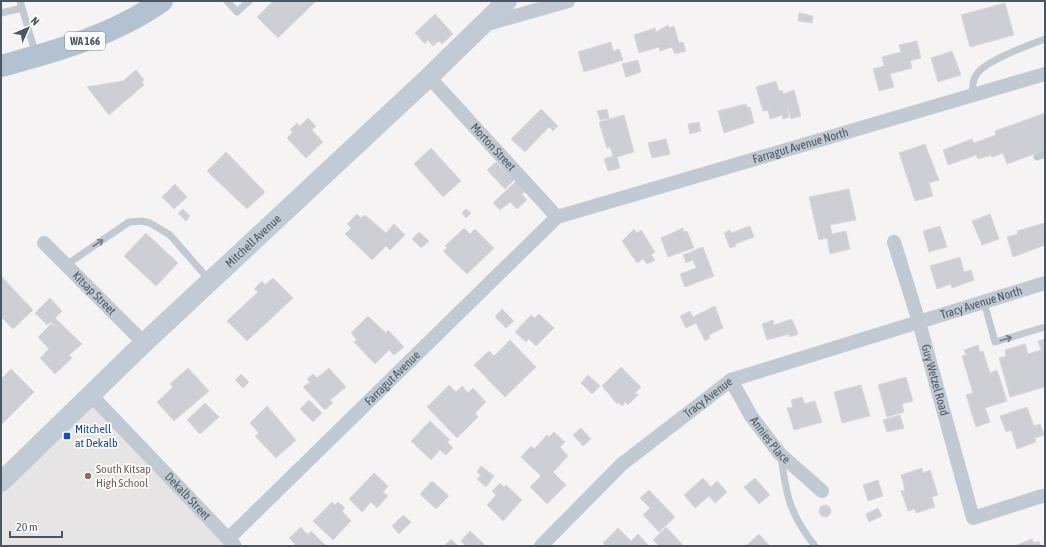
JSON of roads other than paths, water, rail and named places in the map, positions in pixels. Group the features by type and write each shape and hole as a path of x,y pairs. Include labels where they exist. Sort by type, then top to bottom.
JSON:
{"main road":[{"name":"WA 166","path":"1,66 36,57 93,38 145,13 162,1"}],"street":[{"name":"Mitchell Avenue","path":"1,482 210,281 429,77 507,1"},
{"path":"483,26 568,1"},
{"name":"Farragut Avenue North","path":"557,217 1045,74"},
{"name":"Morton Street","path":"429,77 557,217"},
{"name":"Farragut Avenue","path":"232,542 557,217"},
{"name":"Guy Wetzel Road","path":"894,242 973,518 1042,496"},
{"name":"Kitsap Street","path":"44,243 144,344"},
{"name":"Tracy Avenue North","path":"918,322 1045,283"},
{"name":"Tracy Avenue","path":"541,546 622,464 731,380 918,322"},
{"name":"Annies Place","path":"731,380 751,416 780,454 822,491"},
{"name":"Dekalb Street","path":"91,395 232,542"}],"lane":[{"path":"227,1 237,12 248,1"},
{"path":"1,13 21,4 36,57"},
{"path":"972,96 975,76 985,66 1012,51 1045,39"},
{"path":"1037,157 1045,154"},
{"path":"66,265 129,222 142,221 150,222 170,235 210,281"},
{"path":"984,302 995,342 1045,327"},
{"path":"780,454 789,501 794,516 815,546"}],"place":[{"name":"Mitchell at Dekalb","path":"67,436"},
{"name":"South Kitsap High School","path":"88,476"}]}
